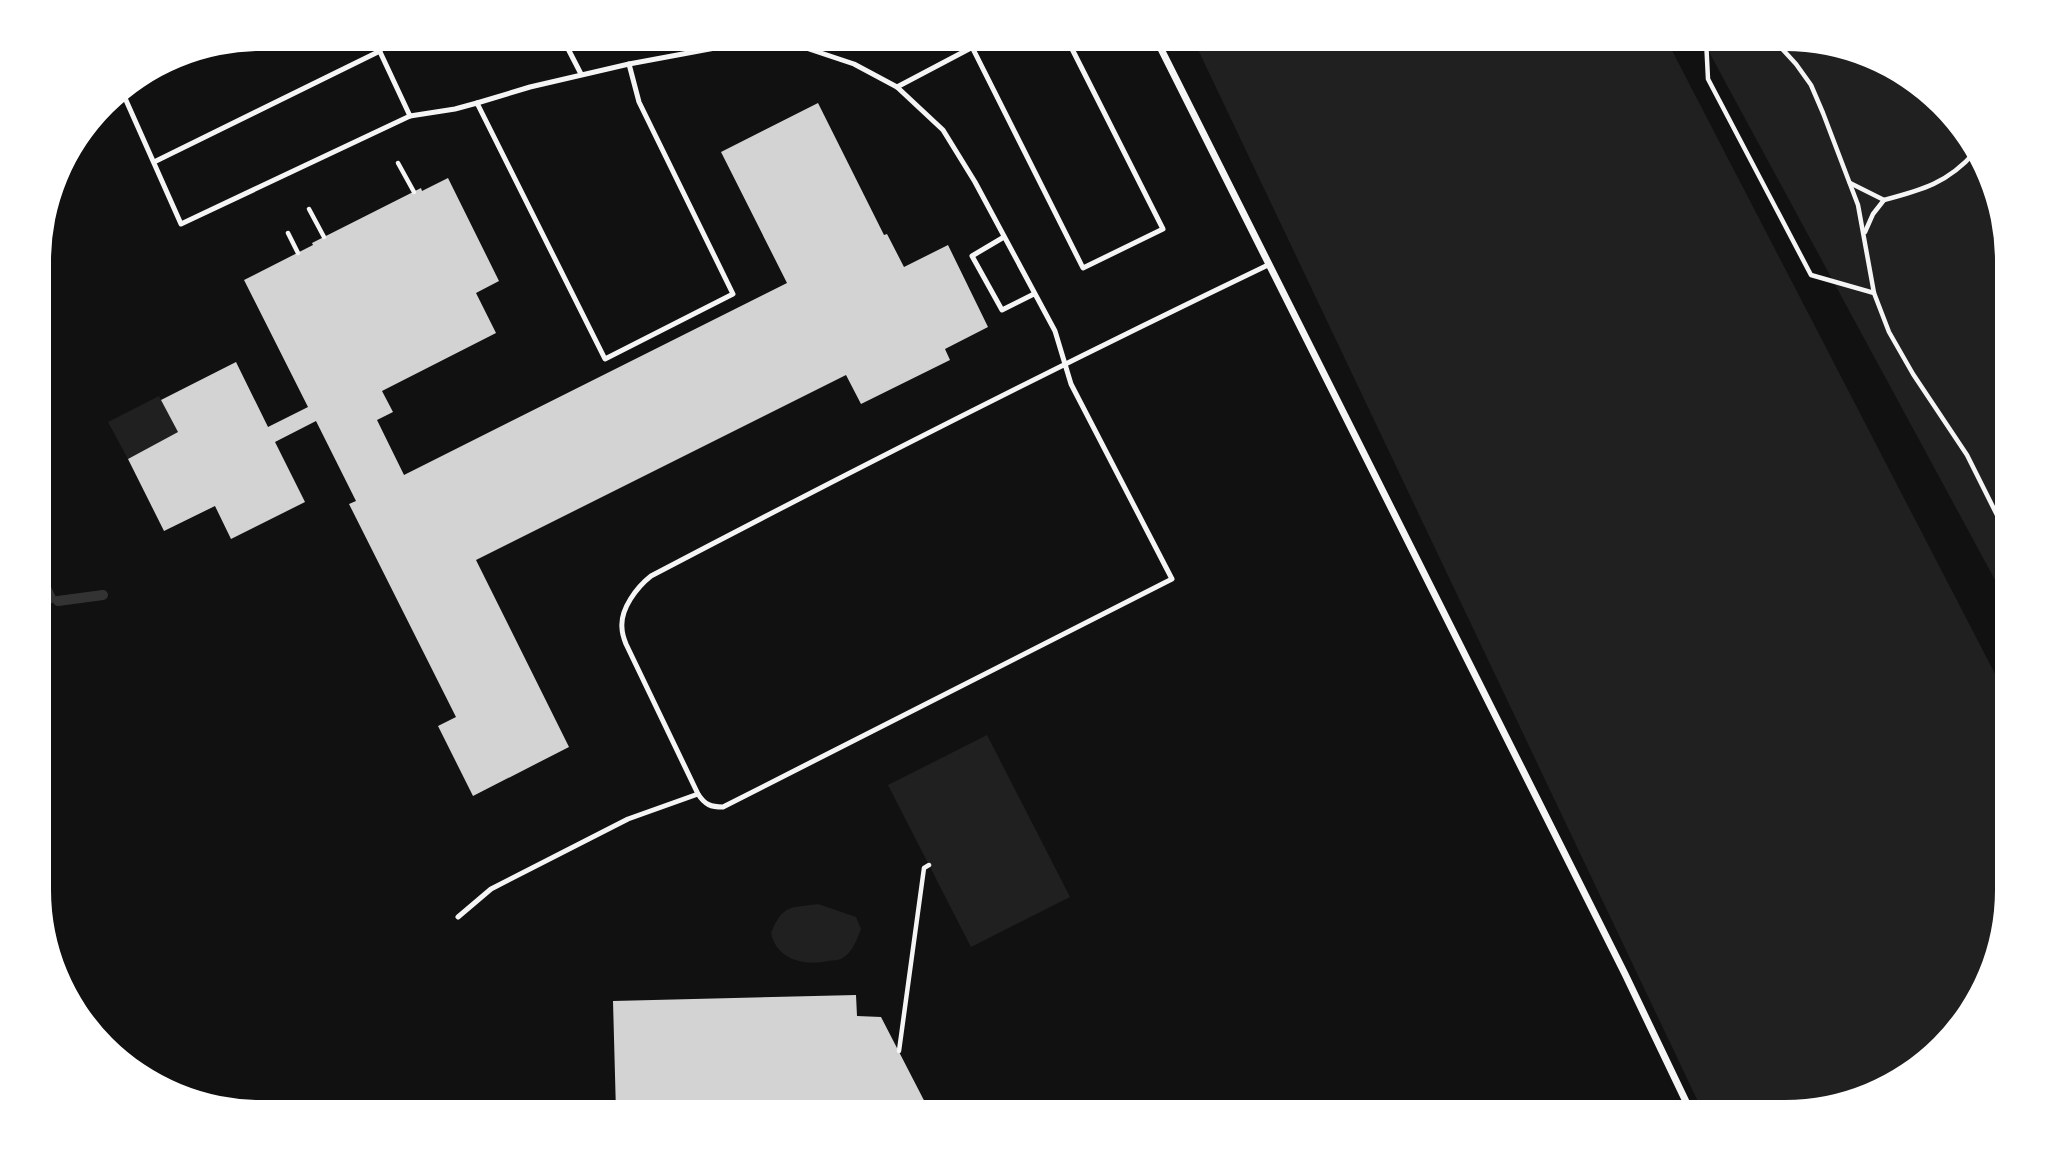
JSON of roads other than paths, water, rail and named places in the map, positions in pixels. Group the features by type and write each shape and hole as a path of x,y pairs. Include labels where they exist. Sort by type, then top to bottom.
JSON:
{"street":[{"path":"1162,51 1584,892 1685,1100"}],"lane":[{"path":"154,162 380,51 410,116"},
{"path":"570,51 581,74"},
{"path":"126,100 181,224 410,116 455,109 581,74 699,51"},
{"path":"815,51 854,64 897,87 943,130 1055,331 1065,363 1071,384 1172,579 723,807 704,803 626,644 621,627 623,616 640,584 857,468 1065,363 1268,265"},
{"path":"897,87 963,51"},
{"path":"974,51 1083,268 1163,229 1074,51"},
{"path":"477,103 605,359 733,294 639,102 629,64"},
{"path":"1004,237 972,256 1002,310 1034,294"},
{"path":"458,917 491,889 628,819 698,794"}],"waterway":[{"path":"58,601 103,595"}]}
